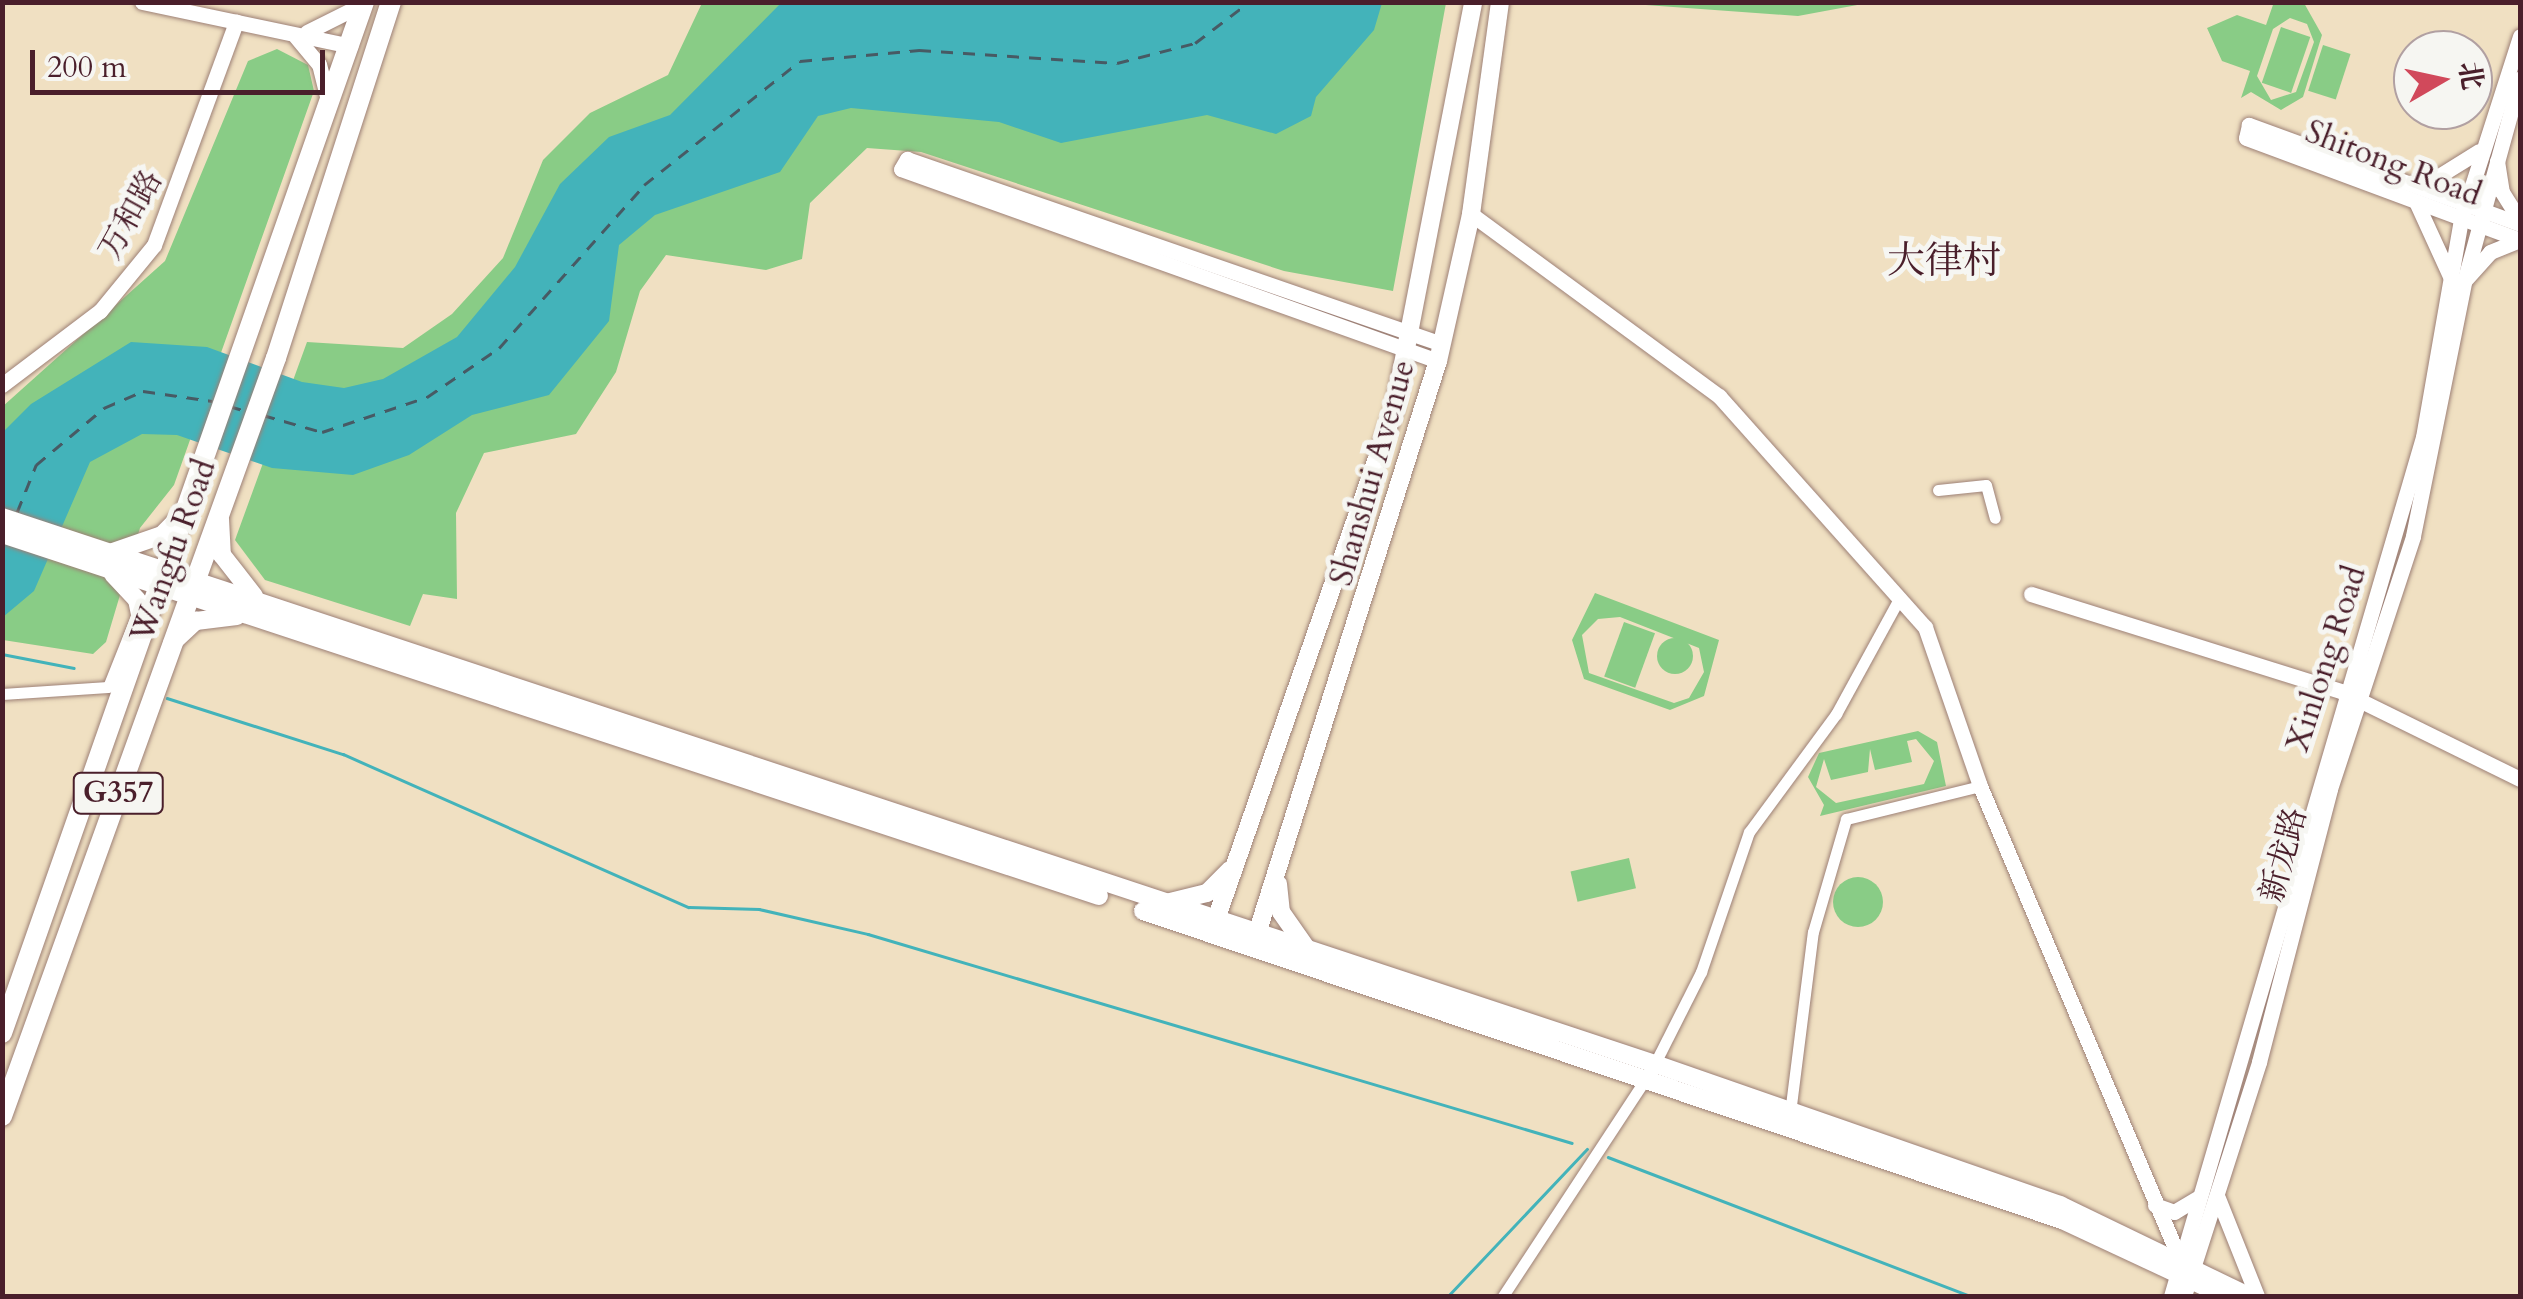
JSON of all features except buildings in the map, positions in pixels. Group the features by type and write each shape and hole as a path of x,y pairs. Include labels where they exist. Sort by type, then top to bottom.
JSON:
{"highway":[{"name":"Wangfu Road","path":"2,1033 248,348 364,2"},
{"name":"Wangfu Road","path":"2,1116 276,358 391,2"}],"main road":[{"name":"Shanshui Avenue","path":"1213,928 1361,519 1408,342 1472,2"},
{"name":"Shanshui Avenue","path":"1254,942 1278,876 1440,352 1472,214 1500,2"},
{"path":"107,560 162,536 192,502"},
{"path":"220,511 231,574 257,609"},
{"path":"2,517 62,547"},
{"path":"2,534 62,547 165,578 1254,942 1790,1113 2248,1296"},
{"path":"107,560 139,608 144,635"},
{"path":"172,643 196,621 257,609 1159,904 1213,928"},
{"path":"1159,904 1207,893 1237,861"},
{"path":"1278,876 1281,912 1311,953"},
{"path":"1254,942 1311,953 1651,1070 2062,1220 2185,1273 2224,1296"}],"street":[{"path":"142,2 350,46"},
{"path":"293,34 338,24 364,2"},
{"name":"万和路","path":"2,385 100,311 154,245 236,22"},
{"path":"293,34 318,64 329,106"},
{"name":"Xinlong Road","path":"2170,1296 2185,1273 2197,1198 2351,695 2424,437 2457,279 2461,220 2489,149 2520,36"},
{"path":"2457,279 2478,226 2489,149 2520,79"},
{"name":"Shitong Road","path":"2421,187 2249,124 2246,138 2520,240"},
{"path":"2421,187 2489,149"},
{"path":"2489,149 2502,192 2520,222"},
{"path":"1408,342 907,158 901,169 1408,342 1440,352"},
{"path":"2421,187 2520,222"},
{"path":"2416,204 2457,279"},
{"path":"1472,214 1719,396 1828,529 1900,597 1950,678 1980,786 2185,1273"},
{"path":"2457,279 2490,252 2520,240"},
{"path":"1938,490 1986,485 1995,518"},
{"path":"2031,594 2351,695 2520,779"},
{"path":"1502,1296 1651,1070 1706,957 1748,832 1836,714 1900,597"},
{"path":"2,694 108,687 139,608"},
{"name":"新龙路","path":"2185,1273 2217,1196 2351,695"},
{"path":"1790,1113 1814,932 1846,818 1980,786"},
{"path":"2217,1196 2256,1296"},
{"path":"2156,1206 2174,1212 2197,1198"}],"green space":[{"path":"2274,2 2304,3 2322,35 2303,97 2281,110 2251,92 2241,98 2250,71 2222,61 2207,28 2237,15 2266,25","holes":["2290,18 2307,24 2314,42 2296,92 2271,100 2257,76 2273,29"]},
{"path":"702,3 1446,3 1393,291 1284,271 921,152 867,148 810,203 802,259 766,270 666,255 640,291 616,372 576,434 484,453 456,513 457,599 423,594 410,626 265,580 235,540 307,342 403,348 452,314 503,258 543,160 590,113 668,75"},
{"path":"1618,3 1868,3 1798,16"},
{"path":"2281,27 2310,37 2291,93 2262,83"},
{"path":"2323,45 2351,54 2336,100 2308,91"},
{"path":"277,49 308,65 314,91 174,485 140,528 106,642 93,654 3,640 2,407 165,261 248,61"},
{"path":"1595,593 1719,640 1704,696 1670,710 1584,679 1572,640","holes":["1620,617 1699,648 1704,672 1689,698 1674,703 1589,673 1582,635 1598,619"]},
{"path":"1624,622 1655,633 1635,688 1604,677"},
{"path":"1675,638 1688,643 1693,656 1688,669 1675,674 1662,669 1657,656 1662,643"},
{"path":"1918,731 1937,742 1946,786 1820,816 1824,805 1808,777 1819,753","holes":["1916,739 1934,761 1924,784 1836,803 1816,787 1824,759 1831,780 1868,772 1870,749 1875,770 1912,762 1907,741"]},
{"path":"1629,858 1636,888 1578,902 1571,871"},
{"path":"1858,877 1876,884 1883,902 1876,920 1858,927 1840,920 1833,902 1840,884"}],"water":[{"path":"781,3 1382,3 1374,30 1316,97 1311,116 1276,134 1207,115 1061,143 999,122 851,108 818,116 780,172 655,215 619,245 609,321 549,395 472,415 409,455 353,475 272,468 177,435 142,434 90,462 34,591 3,617 3,432 31,404 131,342 207,347 302,382 344,388 383,379 457,337 515,267 560,184 609,137 670,115"}],"waterway":[{"path":"2,654 74,668"},
{"path":"167,698 343,754 689,907 759,909 868,934 1572,1143"},
{"path":"1448,1296 1587,1149"},
{"path":"1608,1157 1970,1296"}],"ferry route":[{"path":"263,415 322,432 427,397 499,348 644,185 800,61 919,50 1117,63 1195,43 1249,2"},
{"path":"17,512 36,465 104,408 143,391 212,401"},
{"path":"229,406 246,411"}],"district":[{"name":"大律村","path":"1944,262"}]}
